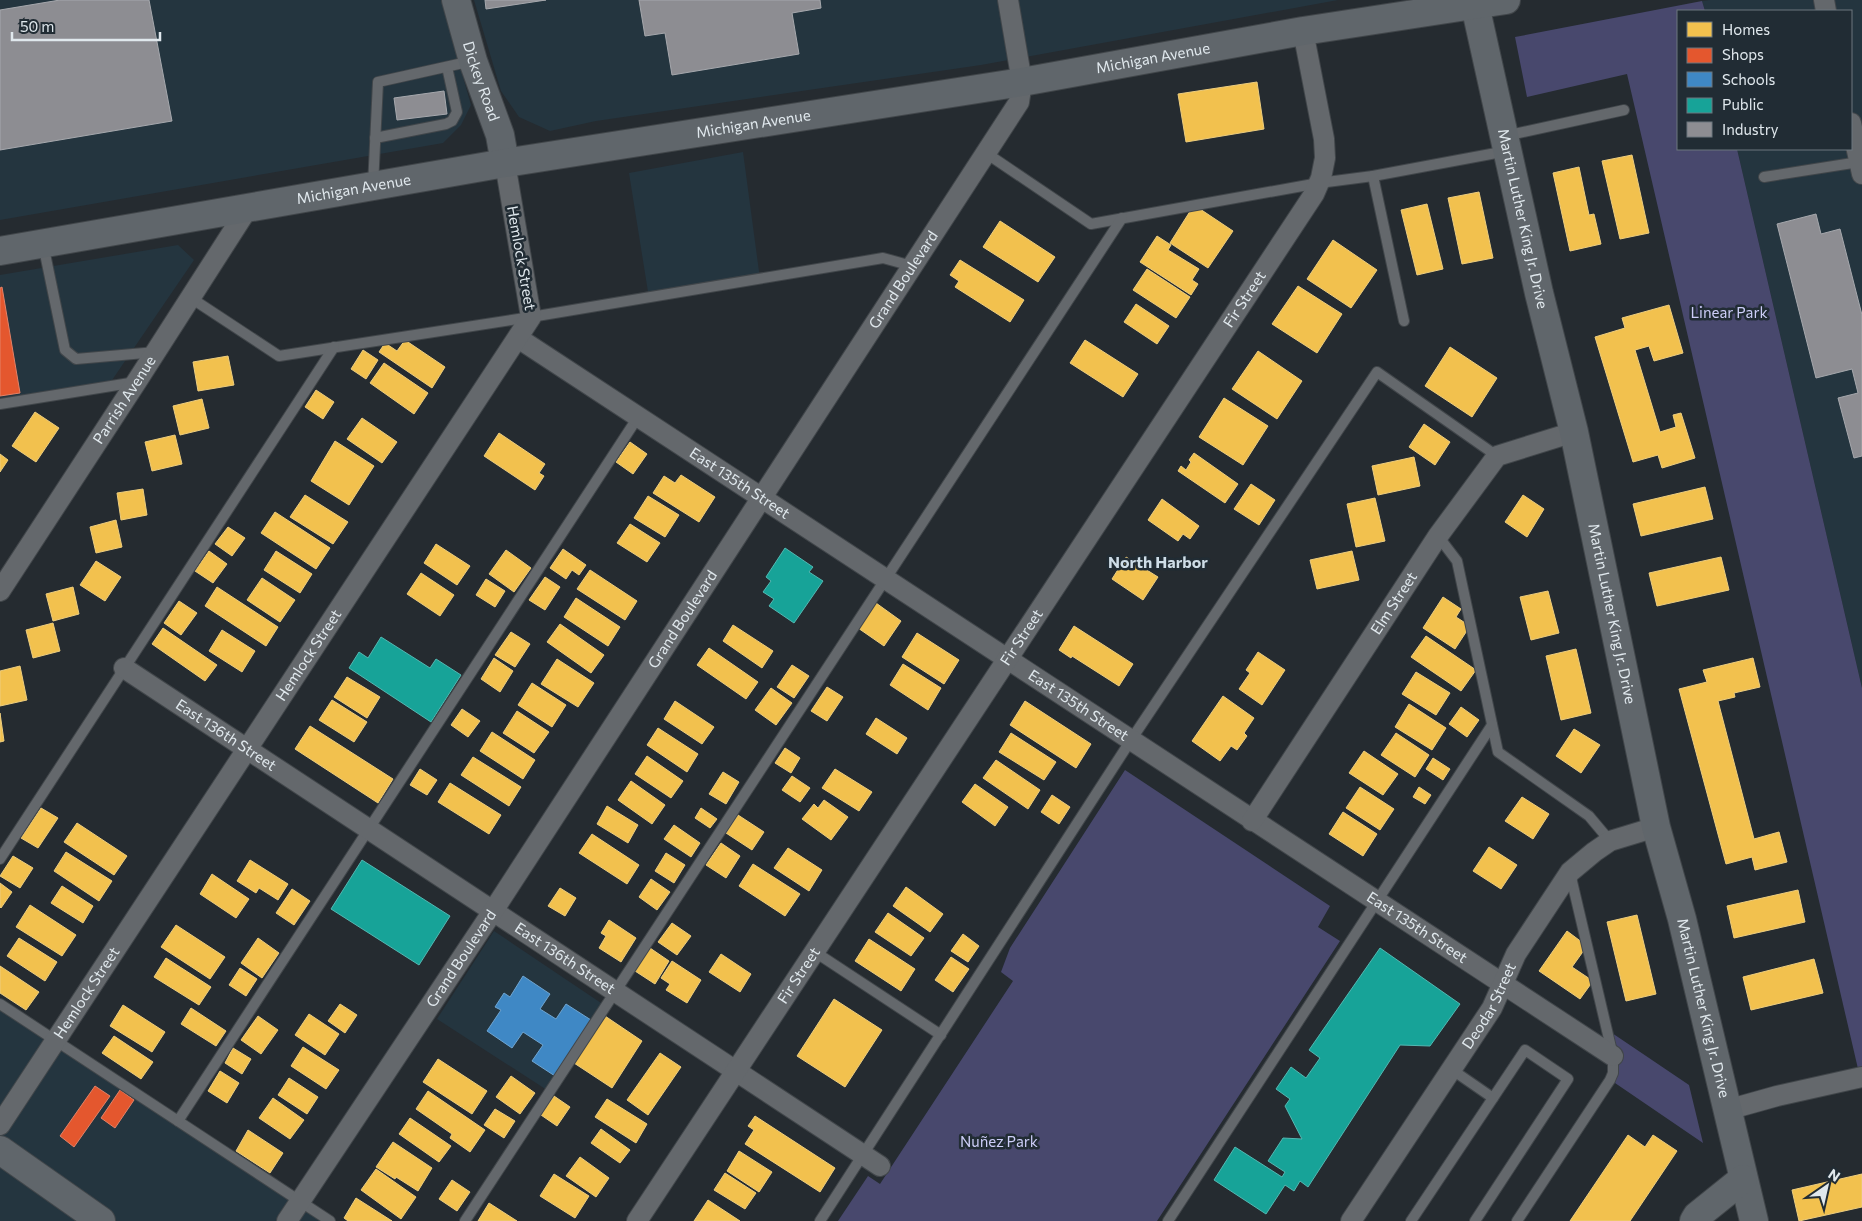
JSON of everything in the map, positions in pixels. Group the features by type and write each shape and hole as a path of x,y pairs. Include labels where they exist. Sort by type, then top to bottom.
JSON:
{"main road":[{"name":"Dickey Road","path":"456,0 474,61 500,135 505,163"},
{"name":"Michigan Avenue","path":"0,251 505,163 1022,82 1303,31 1474,3 1506,0"},
{"name":"Martin Luther King Jr. Drive","path":"1474,3 1539,293 1574,432 1656,827 1682,919 1754,1221"},
{"path":"0,1150 101,1221"},
{"path":"1694,1221 1697,1216 1743,1179"}],"street":[{"name":"Grand Boulevard","path":"287,1221 493,911 1019,102 1022,82 1008,0"},
{"name":"Fir Street","path":"637,1221 1320,183 1325,158 1324,139 1303,31"},
{"path":"1852,128 1861,168"},
{"name":"Hemlock Street","path":"0,1125 532,317 505,163"},
{"name":"Parrish Avenue","path":"0,590 138,381 248,208"},
{"name":"East 135th Street","path":"518,338 1613,1056"},
{"path":"1497,456 1574,432"},
{"name":"Elm Street","path":"1252,820 1438,536 1497,456"},
{"name":"East 136th Street","path":"124,668 880,1166"},
{"name":"Deodar Street","path":"1351,1221 1492,1008 1516,954 1570,872 1610,841 1656,827"},
{"path":"1727,1110 1777,1096 1862,1077"}],"lane":[{"path":"372,186 378,82 474,61"},
{"path":"375,138 446,124 452,121 457,112 447,67"},
{"path":"986,153 1091,224 1320,183 1373,176 1505,144 1624,110"},
{"path":"1764,177 1861,168"},
{"path":"1373,176 1404,322"},
{"path":"465,1221 887,580 1122,218"},
{"path":"43,243 65,350 76,359 156,352"},
{"path":"191,298 279,356 532,317 883,258 912,266"},
{"path":"0,859 334,347"},
{"path":"820,1221 1131,740 1377,372 1497,456"},
{"path":"0,404 138,381"},
{"path":"178,1121 638,417"},
{"path":"1438,536 1456,562 1498,752 1589,816 1610,841"},
{"path":"1168,1221 1492,725"},
{"path":"1517,1221 1610,1080 1613,1072 1613,1056 1570,872"},
{"path":"815,952 941,1035"},
{"path":"0,1004 330,1221"},
{"path":"1411,1221 1525,1050 1568,1079 1475,1221"},
{"path":"1451,1069 1493,1098"}],"shaded area":[{"path":"0,0 441,0 471,105 461,125 443,143 0,220"},
{"path":"474,0 1338,0 981,65 596,121 550,131 519,117 501,91"},
{"path":"1862,0 1862,688 1737,150 1852,150 1852,10 1705,10 1702,1"},
{"path":"743,152 760,279 649,298 629,173"},
{"path":"178,245 194,260 108,386 0,404 0,275"},
{"path":"494,931 607,1007 550,1092 437,1019"},
{"path":"0,1004 330,1221 0,1221"}],"green space":[{"name":"Linear Park","path":"1702,1 1705,10 1677,10 1677,150 1737,150 1862,688 1862,1086 1627,74 1527,97 1515,37"},
{"name":"Nuñez Park","path":"1125,770 1330,906 1318,927 1340,941 1157,1221 838,1221 868,1176 880,1184 1013,981 1001,972 1010,948"},
{"path":"1612,1033 1689,1085 1703,1143 1615,1083 1617,1069"}],"building: Homes":[{"path":"1257,82 1264,129 1186,142 1178,94"},
{"path":"1632,155 1649,233 1620,239 1602,161"},
{"path":"1579,167 1589,215 1594,214 1601,244 1570,251 1553,173"},
{"path":"1479,192 1493,258 1462,264 1448,198"},
{"path":"1427,204 1443,269 1417,275 1401,210"},
{"path":"1194,205 1233,231 1208,268 1170,243"},
{"path":"1000,221 1055,257 1038,282 983,247"},
{"path":"1157,236 1171,245 1168,250 1199,269 1192,280 1198,284 1191,295 1140,262"},
{"path":"1333,240 1377,270 1351,308 1307,279"},
{"path":"960,260 1024,300 1010,322 955,287 959,281 950,275"},
{"path":"1147,269 1190,297 1176,318 1133,290"},
{"path":"1298,286 1342,314 1317,353 1272,324"},
{"path":"1136,304 1169,326 1157,344 1124,322"},
{"path":"1669,305 1683,353 1654,361 1649,346 1635,350 1660,432 1676,427 1673,415 1681,413 1695,458 1662,468 1658,455 1633,462 1595,337 1625,328 1622,318"},
{"path":"405,340 445,367 432,388 379,352 385,343 397,351"},
{"path":"1085,340 1138,374 1123,397 1070,363"},
{"path":"1450,347 1497,378 1472,417 1425,386"},
{"path":"363,350 378,360 366,379 351,369"},
{"path":"1258,351 1302,381 1277,419 1232,389"},
{"path":"228,356 234,385 198,391 193,362"},
{"path":"384,363 428,393 414,414 370,383"},
{"path":"316,390 334,402 323,419 305,407"},
{"path":"1224,398 1268,426 1243,465 1199,437"},
{"path":"202,399 209,428 180,435 173,406"},
{"path":"35,412 59,428 36,462 12,446"},
{"path":"362,418 397,442 382,463 347,439"},
{"path":"1424,424 1450,442 1435,465 1409,447"},
{"path":"499,433 545,464 539,473 544,476 535,490 484,456"},
{"path":"175,435 182,464 152,471 145,442"},
{"path":"335,441 374,466 349,505 311,481"},
{"path":"630,442 647,454 633,474 616,462"},
{"path":"1194,453 1238,484 1225,503 1178,471 1181,466 1186,470 1191,462 1189,460"},
{"path":"0,454 8,460 0,472"},
{"path":"1414,457 1420,486 1378,495 1372,466"},
{"path":"681,475 715,497 699,522 653,493 664,476 675,483"},
{"path":"1251,484 1275,500 1259,525 1234,509"},
{"path":"1705,487 1713,519 1641,536 1633,504"},
{"path":"143,489 147,515 121,520 117,493"},
{"path":"305,495 348,522 333,544 290,517"},
{"path":"1523,495 1544,509 1527,537 1505,522"},
{"path":"648,496 679,515 665,537 634,518"},
{"path":"1375,498 1385,541 1356,547 1347,504"},
{"path":"1162,499 1199,526 1190,539 1183,534 1178,541 1148,520"},
{"path":"275,512 330,548 316,569 261,533"},
{"path":"116,520 122,547 96,553 90,527"},
{"path":"630,524 660,543 647,562 617,543"},
{"path":"228,527 245,538 232,556 215,544"},
{"path":"436,544 470,566 457,585 424,563"},
{"path":"563,549 586,565 579,575 572,570 566,579 550,568"},
{"path":"506,550 531,568 514,592 489,574"},
{"path":"209,551 227,564 213,583 195,571"},
{"path":"276,551 312,574 300,593 264,570"},
{"path":"1352,551 1359,580 1317,589 1310,560"},
{"path":"1126,557 1158,577 1143,600 1112,579"},
{"path":"1721,557 1729,590 1657,606 1649,573"},
{"path":"96,561 121,577 105,601 80,585"},
{"path":"590,570 637,601 625,620 577,589"},
{"path":"421,573 454,595 440,616 407,594"},
{"path":"545,577 560,587 545,610 529,600"},
{"path":"262,578 295,600 280,622 247,600"},
{"path":"486,579 505,591 495,607 476,595"},
{"path":"73,587 79,614 53,621 46,594"},
{"path":"217,587 278,627 266,646 205,606"},
{"path":"1548,591 1559,633 1531,640 1520,597"},
{"path":"1443,597 1461,609 1456,617 1470,626 1455,649 1423,628"},
{"path":"576,598 620,627 608,646 564,617"},
{"path":"179,601 197,613 181,635 164,623"},
{"path":"876,603 901,621 884,646 858,628"},
{"path":"53,623 60,651 33,658 26,630"},
{"path":"560,624 604,655 591,673 547,642"},
{"path":"733,625 773,651 762,668 723,641"},
{"path":"1074,626 1133,664 1119,686 1072,656 1071,658 1059,650"},
{"path":"163,628 217,665 205,681 152,644"},
{"path":"222,630 255,651 242,672 209,651"},
{"path":"511,632 530,644 515,667 495,655"},
{"path":"917,633 959,660 944,684 902,657"},
{"path":"1426,636 1476,670 1461,691 1411,657"},
{"path":"709,648 758,682 746,699 697,665"},
{"path":"1576,649 1591,713 1561,720 1546,656"},
{"path":"1258,652 1285,670 1262,705 1239,689 1250,673 1246,670"},
{"path":"494,658 513,671 500,692 481,679"},
{"path":"1753,658 1760,687 1734,693 1735,697 1718,701 1754,839 1779,832 1787,862 1755,870 1752,857 1726,864 1679,689 1707,682 1703,670"},
{"path":"557,659 594,683 578,707 541,684"},
{"path":"903,664 941,688 928,710 890,685"},
{"path":"792,665 809,676 794,698 777,687"},
{"path":"20,666 27,700 0,706 0,671"},
{"path":"1416,672 1450,693 1436,715 1402,694"},
{"path":"347,677 380,697 367,718 334,697"},
{"path":"532,683 566,705 552,727 518,705"},
{"path":"827,687 843,697 827,721 811,711"},
{"path":"771,688 792,703 776,725 755,710"},
{"path":"1223,696 1254,718 1244,733 1247,736 1237,750 1231,746 1220,761 1192,741"},
{"path":"332,700 367,722 354,742 319,720"},
{"path":"675,701 714,727 702,744 664,719"},
{"path":"1025,701 1091,744 1076,768 1010,725"},
{"path":"1409,704 1446,728 1432,750 1395,727"},
{"path":"1461,707 1479,720 1467,737 1449,724"},
{"path":"462,709 480,721 468,737 451,725"},
{"path":"517,711 549,732 534,753 503,733"},
{"path":"0,713 4,741 0,742"},
{"path":"876,718 907,738 897,754 866,734"},
{"path":"310,726 393,779 378,803 295,749"},
{"path":"658,728 698,754 687,772 647,745"},
{"path":"1574,729 1600,745 1581,773 1556,756"},
{"path":"492,732 535,760 523,779 480,751"},
{"path":"1011,733 1056,762 1044,780 999,752"},
{"path":"1396,733 1429,755 1415,777 1381,755"},
{"path":"785,748 800,758 791,773 775,763"},
{"path":"1364,751 1398,774 1383,795 1349,773"},
{"path":"647,756 683,781 671,798 635,774"},
{"path":"473,757 521,787 509,806 461,775"},
{"path":"1433,758 1450,769 1443,780 1426,769"},
{"path":"996,760 1040,790 1028,809 983,778"},
{"path":"420,769 437,780 427,795 410,785"},
{"path":"835,769 872,792 859,811 822,788"},
{"path":"723,772 739,782 726,804 709,794"},
{"path":"792,776 810,788 800,802 782,790"},
{"path":"631,781 665,805 652,824 618,800"},
{"path":"450,783 501,815 489,834 438,802"},
{"path":"975,784 1008,807 995,826 962,802"},
{"path":"1360,787 1394,809 1380,830 1346,808"},
{"path":"1419,787 1431,795 1425,804 1413,797"},
{"path":"1052,795 1070,807 1059,824 1041,812"},
{"path":"1522,797 1549,814 1533,839 1505,821"},
{"path":"824,800 848,817 831,840 802,819 814,804 818,808"},
{"path":"607,806 638,825 628,843 597,824"},
{"path":"41,808 58,818 38,848 21,838"},
{"path":"701,808 717,819 710,828 695,818"},
{"path":"1343,812 1377,834 1363,856 1329,834"},
{"path":"738,815 764,832 752,850 726,833"},
{"path":"77,823 127,856 114,875 64,842"},
{"path":"674,825 700,843 691,857 664,839"},
{"path":"592,834 639,865 627,884 579,853"},
{"path":"721,843 740,856 726,878 706,865"},
{"path":"1489,847 1517,865 1501,889 1473,871"},
{"path":"788,848 822,870 809,891 774,868"},
{"path":"66,852 112,881 99,901 54,871"},
{"path":"666,853 685,865 674,883 655,871"},
{"path":"13,856 33,868 20,888 0,876"},
{"path":"250,860 288,884 278,900 259,888 256,893 237,881"},
{"path":"753,864 800,894 785,916 739,886"},
{"path":"212,874 249,899 236,918 200,894"},
{"path":"651,879 670,892 657,910 639,897"},
{"path":"0,883 12,892 1,908 0,907"},
{"path":"62,886 93,906 83,923 51,903"},
{"path":"906,887 943,914 930,932 893,906"},
{"path":"560,888 576,898 565,916 548,906"},
{"path":"292,889 310,901 294,925 276,913"},
{"path":"1798,890 1805,922 1734,938 1727,906"},
{"path":"30,905 76,935 62,956 16,927"},
{"path":"888,913 924,938 911,956 875,932"},
{"path":"1637,915 1656,994 1626,1001 1607,922"},
{"path":"609,920 636,938 621,962 599,948 606,936 601,933"},
{"path":"672,923 691,936 677,955 658,942"},
{"path":"176,925 225,957 210,979 161,947"},
{"path":"1567,931 1587,946 1572,967 1593,981 1580,999 1539,971"},
{"path":"963,934 979,946 968,962 951,951"},
{"path":"19,938 57,962 45,981 7,956"},
{"path":"258,938 279,953 262,978 241,963"},
{"path":"869,939 915,969 901,991 855,961"},
{"path":"650,948 669,961 655,984 635,971"},
{"path":"721,954 751,974 740,992 709,972"},
{"path":"951,957 969,969 953,992 935,980"},
{"path":"166,958 211,987 199,1005 154,977"},
{"path":"1814,959 1823,993 1751,1010 1743,977"},
{"path":"672,961 701,980 687,1003 666,990 670,984 661,978"},
{"path":"0,966 39,992 26,1010 0,993"},
{"path":"240,968 257,979 246,996 229,985"},
{"path":"834,999 882,1030 845,1087 797,1056"},
{"path":"340,1004 357,1015 345,1033 328,1021"},
{"path":"123,1005 165,1032 152,1052 110,1026"},
{"path":"191,1008 226,1031 216,1046 181,1024"},
{"path":"309,1014 339,1034 325,1055 295,1035"},
{"path":"258,1016 278,1030 261,1054 241,1040"},
{"path":"605,1016 642,1041 612,1088 574,1063"},
{"path":"114,1036 153,1062 141,1079 102,1053"},
{"path":"303,1047 339,1070 326,1089 291,1066"},
{"path":"233,1048 251,1059 242,1074 225,1063"},
{"path":"660,1053 681,1067 648,1115 627,1100"},
{"path":"438,1059 487,1091 472,1114 423,1082"},
{"path":"220,1071 239,1083 227,1103 208,1091"},
{"path":"511,1076 535,1093 520,1114 496,1097"},
{"path":"289,1078 318,1097 307,1114 278,1095"},
{"path":"428,1091 485,1130 470,1152 450,1138 452,1134 416,1109"},
{"path":"554,1096 570,1107 557,1126 541,1115"},
{"path":"273,1098 304,1120 290,1139 259,1118"},
{"path":"607,1099 647,1124 636,1143 595,1117"},
{"path":"495,1109 515,1121 504,1138 484,1125"},
{"path":"755,1116 835,1168 820,1192 745,1144 754,1130 748,1126"},
{"path":"410,1118 451,1146 439,1162 399,1134"},
{"path":"601,1129 630,1150 620,1163 591,1143"},
{"path":"248,1130 283,1153 270,1173 236,1151"},
{"path":"1628,1135 1645,1147 1653,1135 1677,1151 1630,1221 1570,1221"},
{"path":"393,1142 432,1168 418,1191 376,1167"},
{"path":"739,1151 772,1172 759,1192 727,1171"},
{"path":"580,1157 609,1178 596,1197 566,1176"},
{"path":"376,1169 416,1197 401,1219 361,1190"},
{"path":"725,1173 756,1193 745,1209 714,1190"},
{"path":"554,1174 589,1196 575,1218 540,1196"},
{"path":"1862,1174 1862,1207 1799,1221 1792,1190"},
{"path":"452,1180 470,1192 457,1211 439,1199"},
{"path":"356,1198 392,1221 348,1221 344,1218"},
{"path":"708,1200 740,1221 694,1221"},
{"path":"489,1203 517,1221 478,1221"}],"building: Shops":[{"path":"2,287 20,393 0,396 0,288"},
{"path":"95,1086 110,1096 74,1147 60,1136"},
{"path":"120,1090 134,1100 115,1128 101,1118"}],"building: Schools":[{"path":"523,976 550,994 540,1009 556,1019 566,1004 591,1020 555,1076 532,1061 543,1045 523,1032 512,1048 487,1031 501,1010 495,1007 504,993 510,997"}],"building: Public":[{"path":"785,548 813,567 809,572 823,581 794,623 769,606 774,599 763,592 771,581 766,577"},
{"path":"381,637 430,668 436,659 461,675 431,722 349,668 359,652 368,658"},
{"path":"362,860 450,916 419,965 331,909"},
{"path":"1380,948 1460,1004 1430,1046 1400,1045 1308,1187 1300,1181 1294,1191 1285,1185 1266,1214 1214,1180 1235,1147 1282,1177 1285,1172 1268,1161 1283,1138 1302,1139 1285,1106 1290,1099 1276,1089 1291,1067 1306,1078 1320,1058 1309,1050"}],"building: Industry":[{"path":"60,0 149,0 172,121 0,150 0,10"},
{"path":"485,0 546,0 486,9"},
{"path":"639,0 820,0 821,8 792,13 799,54 672,75 665,33 645,36"},
{"path":"444,91 447,114 397,120 394,98"},
{"path":"1816,214 1821,234 1840,229 1862,315 1862,456 1854,458 1838,398 1858,393 1852,369 1816,378 1777,224"}],"district":[{"name":"North Harbor","path":"1158,562"}]}
